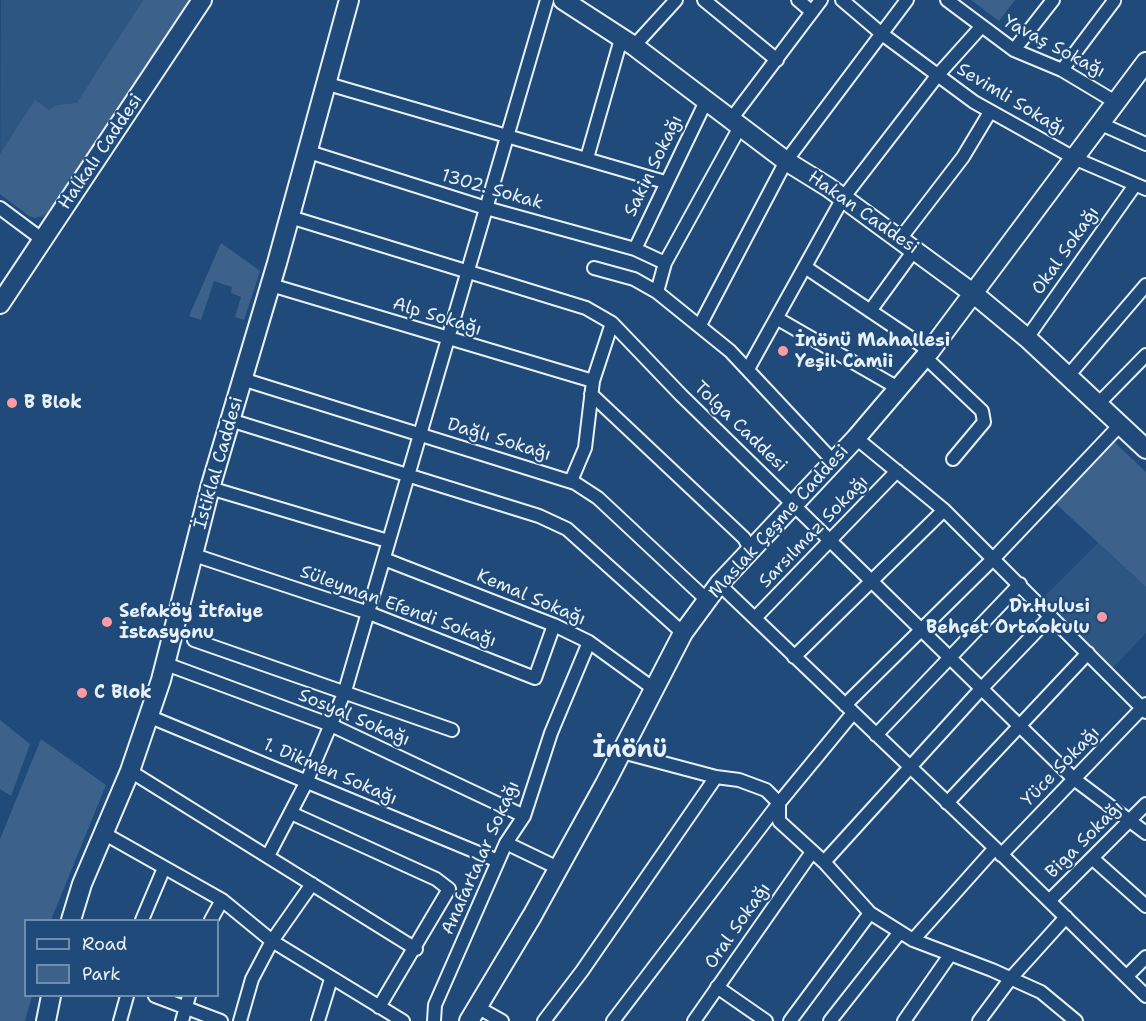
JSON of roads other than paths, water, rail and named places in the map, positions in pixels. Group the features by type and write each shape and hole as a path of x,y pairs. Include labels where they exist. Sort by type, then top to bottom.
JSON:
{"street":[{"name":"Halkalı Caddesi","path":"0,304 202,0"},
{"name":"İstiklal Caddesi","path":"72,919 82,884 130,771 166,664 210,488 309,152 349,0"},
{"path":"268,856 306,783 345,691 547,0"},
{"name":"Hakan Caddesi","path":"562,0 628,42 707,99 786,161 843,198 974,294 1027,338 1145,446"},
{"path":"588,158 628,42 676,0"},
{"path":"704,0 777,60"},
{"path":"798,0 812,12"},
{"path":"657,292 665,263 736,122 777,60 821,0"},
{"name":"Sevimli Sokağı","path":"842,0 937,76 990,112 1076,159 1140,187"},
{"path":"700,325 786,161 907,0"},
{"name":"Yavaş Sokağı","path":"947,0 1014,50 1062,70 1117,102"},
{"path":"1014,50 1053,0"},
{"path":"1062,70 1114,1"},
{"path":"748,369 778,319 843,198 937,76 981,27"},
{"name":"Maslak Çeşme Caddesi","path":"473,1014 622,752 683,633 719,584 856,438 928,354 1076,159 1146,62"},
{"path":"328,84 665,182"},
{"name":"Sakin Sokağı","path":"634,249 707,99"},
{"path":"900,239 963,157 990,112"},
{"path":"1101,124 1146,144"},
{"name":"1302. Sokak","path":"309,152 486,208 634,249 665,263"},
{"name":"Okal Sokağı","path":"1027,338 1140,187"},
{"path":"0,208 43,240"},
{"name":"Tolga Caddesi","path":"290,217 586,308 612,322 681,395 1074,779 1146,833"},
{"path":"870,311 915,249"},
{"path":"805,267 928,354 982,411 984,422 952,459"},
{"path":"594,268 634,279 657,292 700,325 748,369 834,462"},
{"name":"Alp Sokağı","path":"271,285 449,339 592,388 744,538 751,550"},
{"path":"1068,376 1146,285"},
{"path":"778,319 898,388"},
{"path":"571,481 585,448 592,388 612,322"},
{"path":"1098,404 1146,355"},
{"name":"Dağlı Sokağı","path":"242,379 571,481 598,498 707,600"},
{"path":"230,420 539,516 567,529 683,633"},
{"path":"613,1021 849,709 1120,425"},
{"path":"856,438 944,510 1145,708"},
{"name":"Sarsılmaz Sokağı","path":"756,617 897,471"},
{"path":"210,488 388,542"},
{"path":"794,657 944,510"},
{"name":"Süleyman Efendi Sokağı","path":"194,555 369,613 535,678 554,625"},
{"name":"Kemal Sokağı","path":"384,559 554,625 589,642 654,689"},
{"path":"719,584 756,617 794,657 1146,996"},
{"path":"876,735 1020,584"},
{"path":"824,862 981,689 1051,616"},
{"path":"194,640 452,730"},
{"name":"Anafartalar Sokağı","path":"434,1021 435,1005 498,861 506,843 524,816 551,732 589,642"},
{"path":"947,803 1088,653"},
{"name":"Sosyal Sokağı","path":"166,664 331,725 524,816"},
{"name":"Yüce Sokağı","path":"913,940 998,852 1145,708"},
{"name":"1. Dikmen Sokağı","path":"148,716 498,861"},
{"path":"622,752 716,777 739,780 766,790 779,803 779,821 824,862 870,913 913,940 1041,992 1077,1021"},
{"path":"130,771 416,949"},
{"path":"544,1021 582,971 716,777"},
{"name":"Biga Sokağı","path":"1049,901 1146,804"},
{"path":"291,813 436,879 449,889 416,949 379,1007"},
{"path":"105,834 222,900 272,941 400,1020"},
{"path":"506,843 558,868"},
{"name":"Oral Sokağı","path":"694,1021 812,852"},
{"path":"1092,858 1146,906"},
{"path":"143,919 164,868"},
{"path":"240,1021 252,979 272,941 312,884"},
{"path":"212,919 222,900"},
{"path":"790,1021 870,913"},
{"path":"979,1021 1011,978 1066,917"},
{"path":"830,1021 900,932"},
{"path":"904,1021 950,955"},
{"path":"1126,976 1146,957"},
{"path":"318,1021 331,979"},
{"path":"717,987 766,1021"},
{"path":"46,1021 51,997"},
{"path":"120,1021 127,997"},
{"path":"162,997 188,1001"},
{"path":"182,1021 188,1001"},
{"path":"188,1001 194,1012 221,1021"},
{"path":"473,1014 502,1021"}],"place":[{"name":"İnönü Mahallesi Yeşil Camii","path":"783,351"},
{"name":"B Blok","path":"12,403"},
{"name":"Dr.Hulusi Behçet Ortaokulu","path":"1102,617"},
{"name":"Sefaköy İtfaiye İstasyonu","path":"107,622"},
{"name":"C Blok","path":"82,693"}],"district":[{"name":"İnönü","path":"630,751"}]}
